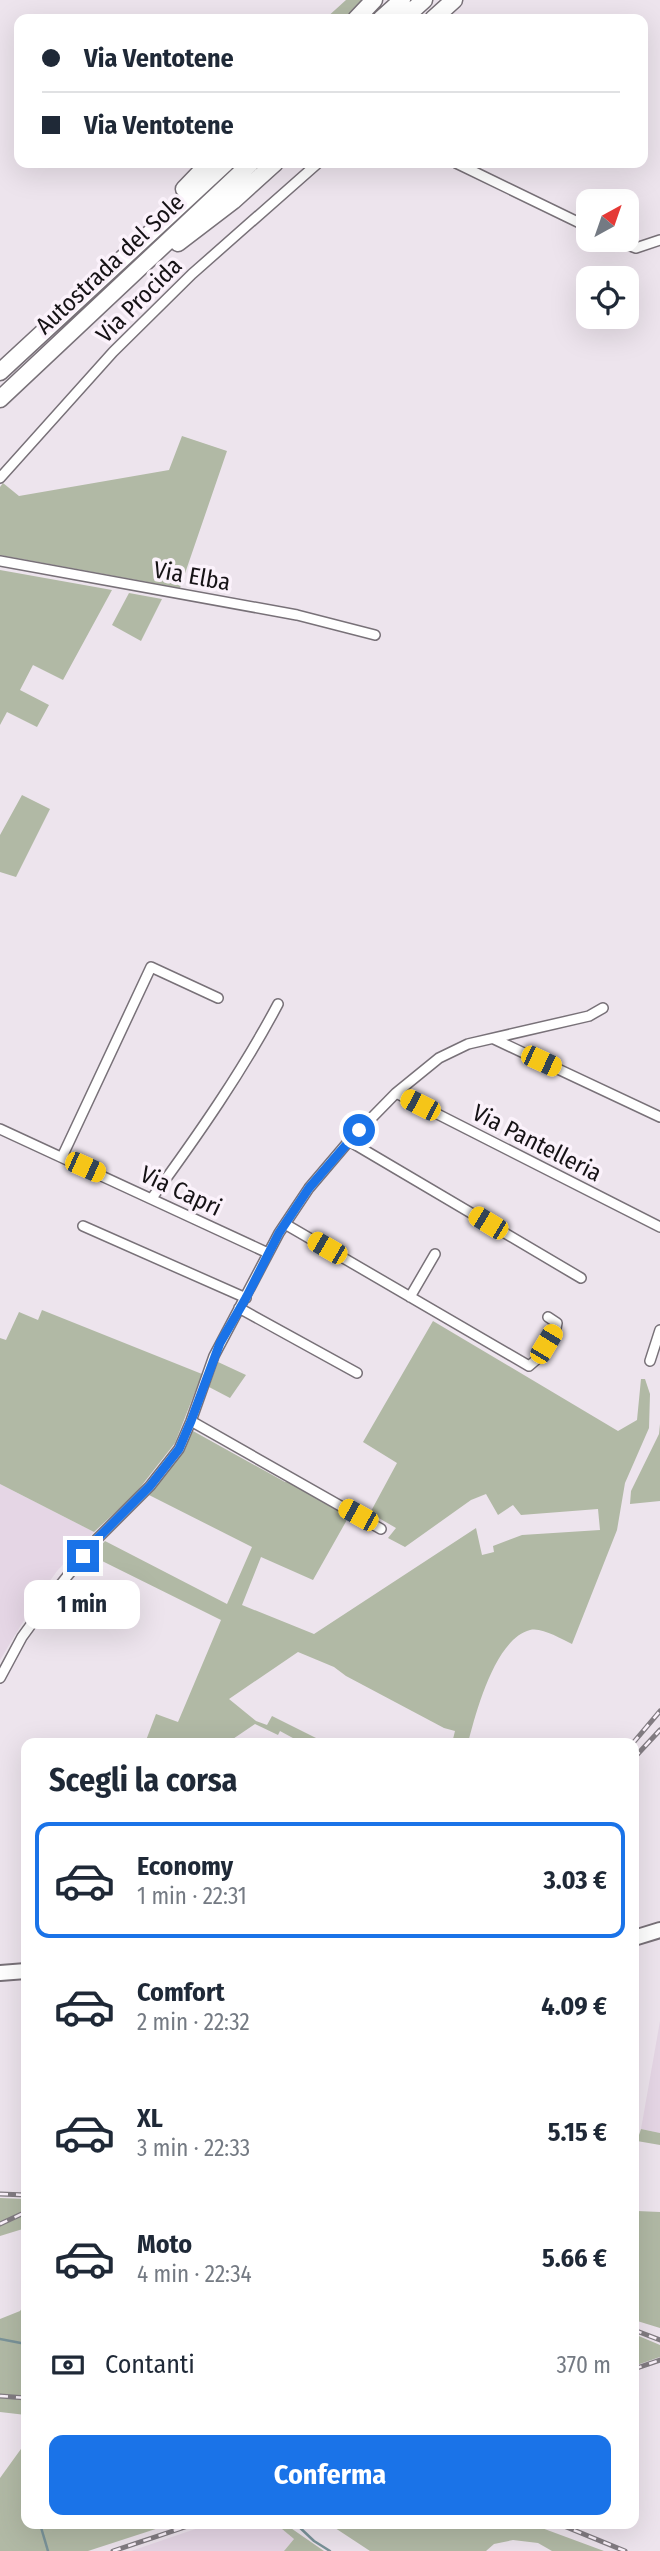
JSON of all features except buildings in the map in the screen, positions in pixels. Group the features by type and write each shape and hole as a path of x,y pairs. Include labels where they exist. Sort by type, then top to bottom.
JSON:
{"highway":[{"path":"361,14 374,0"},
{"path":"387,14 402,0"},
{"path":"409,14 424,0"},
{"path":"439,14 454,0"},
{"path":"120,261 204,168"},
{"name":"Autostrada del Sole","path":"0,373 221,168"},
{"name":"Autostrada del Sole","path":"0,399 246,168"},
{"path":"133,274 233,201 269,168"}],"main road":[{"path":"639,1936 660,1930"},
{"path":"0,1973 21,1971"}],"street":[{"name":"Via Procida","path":"0,478 113,352 166,300 312,168"},
{"path":"466,168 576,221"},
{"path":"639,247 660,240"},
{"name":"Via Elba","path":"0,561 297,615 375,635"},
{"path":"62,1157 150,967 218,998"},
{"path":"152,1198 215,1111 257,1044 278,1004"},
{"path":"0,1678 34,1613 97,1539 150,1486 179,1449 214,1356 268,1253 309,1188 349,1141 396,1093 439,1058 468,1044 589,1016 603,1008"},
{"path":"494,1039 660,1117"},
{"name":"Via Pantelleria","path":"396,1093 660,1227"},
{"name":"Via Capri","path":"0,1129 268,1253"},
{"path":"349,1141 581,1278"},
{"path":"285,1224 529,1366 536,1360 556,1328 557,1323 548,1317"},
{"path":"83,1226 246,1298"},
{"path":"410,1297 435,1254"},
{"path":"239,1308 357,1373"},
{"path":"650,1361 660,1330"},
{"path":"191,1421 381,1529"}],"shaded area":[{"path":"0,1484 94,1532 57,1571 0,1660"},
{"path":"660,2021 660,2133 641,2129"},
{"path":"195,2529 282,2529 294,2539 284,2551 131,2551"}],"green space":[{"path":"346,0 365,0 352,14 331,14"},
{"path":"182,436 227,451 180,588 0,555 0,487 3,483 19,496 169,470"},
{"path":"0,570 112,590 63,680 33,665 20,690 49,705 37,727 7,712 0,725"},
{"path":"129,593 162,599 141,641 112,625"},
{"path":"22,795 50,809 16,877 0,872 0,835"},
{"path":"42,1310 202,1374 175,1443 135,1494 94,1532 0,1484 0,1338 6,1340 19,1312 38,1320"},
{"path":"433,1321 618,1431 637,1420 641,1379 645,1379 650,1394 649,1428 625,1483 617,1530 572,1644 540,1630 530,1630 518,1636 507,1647 489,1678 469,1738 453,1738 455,1731 444,1728 334,1667 298,1652 229,1699 256,1721 267,1725 272,1716 316,1738 293,1738 280,1731 278,1735 255,1724 234,1738 147,1738 156,1714 178,1722 221,1620 92,1556 105,1541 227,1604 252,1547 149,1495 176,1460 193,1431 285,1482 291,1482 328,1502 348,1518 313,1580 261,1557 242,1605 314,1634 476,1528 482,1555 494,1552 493,1546 522,1535 600,1530 598,1509 521,1515 513,1505 498,1515 486,1494 471,1500 405,1547 388,1538 396,1528 370,1513 397,1463 363,1442"},
{"path":"218,1362 246,1375 230,1398 209,1387"},
{"path":"660,1424 660,1501 630,1504 631,1491 659,1434"},
{"path":"641,2129 660,2133 660,2145 639,2141"},
{"path":"0,2198 21,2199 21,2230 0,2236"},
{"path":"639,2211 660,2212 660,2328 639,2322"},
{"path":"20,2311 21,2414 0,2412 0,2319"},
{"path":"639,2336 660,2345 660,2357 639,2364"},
{"path":"21,2449 21,2529 156,2529 88,2551 0,2551 0,2478"},
{"path":"282,2529 292,2529 324,2551 284,2551 294,2539"},
{"path":"337,2529 545,2529 604,2551 552,2551 538,2543 513,2540 494,2544 486,2551 370,2551"}],"waterway":[{"path":"0,2339 21,2343"},
{"path":"41,2529 48,2551"},
{"path":"301,2529 330,2551"}],"railway":[{"path":"637,1738 660,1711"},
{"path":"639,1753 660,1730"},
{"path":"0,2194 21,2195"},
{"path":"0,2224 21,2214"},
{"path":"639,2332 660,2340"},
{"path":"639,2367 660,2360"},
{"path":"0,2396 21,2398"},
{"path":"113,2551 179,2529"},
{"path":"571,2529 625,2551"}],"route":[{"path":"83,1556 150,1486 179,1449 220,1343 279,1233 309,1188 359,1130"}]}
